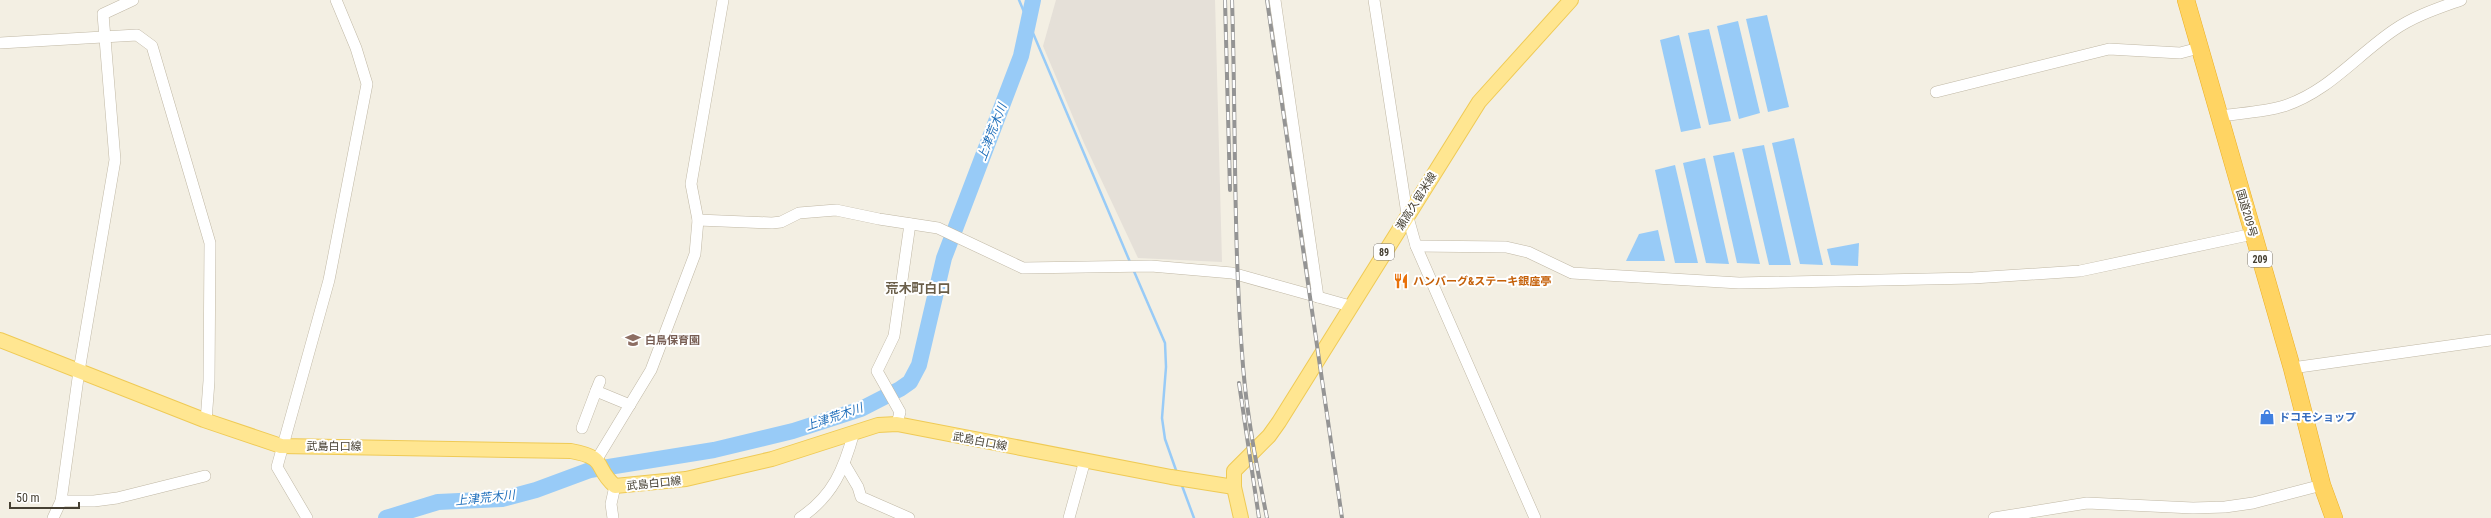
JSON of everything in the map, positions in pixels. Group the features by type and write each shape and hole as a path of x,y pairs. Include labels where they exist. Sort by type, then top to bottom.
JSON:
{"highway":[{"name":"国道209号","path":"2186,0 2292,368 2322,485 2334,518"}],"main road":[{"name":"瀬高久留米線","path":"1241,518 1234,487 1234,471 1269,436 1407,214 1479,102 1571,0"},
{"name":"武島白口線","path":"0,340 206,420 281,446 571,451 588,454 597,459"},
{"name":"武島白口線","path":"612,484 686,479 772,459 898,418 1085,460 1170,477 1234,487"},
{"path":"597,459 612,484"}],"street":[{"path":"53,518 61,501 79,371 115,160 103,14 133,0"},
{"path":"307,518 277,467 281,446 329,280 367,84 356,48 336,0"},
{"path":"597,459 651,370 695,254 698,220 691,184 722,0"},
{"path":"1275,0 1318,297"},
{"path":"1374,0 1407,214 1416,246 1534,518"},
{"path":"2220,116 2284,106 2321,88 2341,74 2395,29 2439,4 2462,0"},
{"path":"0,43 137,35 152,46 210,243 209,381 206,420"},
{"path":"1936,92 2109,49 2180,53 2199,48"},
{"path":"698,220 772,223 781,222 799,214 836,210 938,228 1023,268 1151,266 1232,273 1350,306"},
{"path":"898,418 876,371 894,336 910,224"},
{"path":"1416,246 1506,247 1528,252 1572,273 1739,283 1973,278 2080,271 2253,234"},
{"path":"2292,368 2491,340"},
{"path":"582,428 598,386 630,405"},
{"path":"800,518 820,502 845,465 854,432"},
{"path":"1069,518 1085,460"},
{"path":"845,465 858,487 861,497 909,518"},
{"path":"61,501 94,501 117,498 205,476"},
{"path":"612,484 611,504 613,518"},
{"path":"1994,518 2087,504 2193,508 2225,506 2252,503 2322,485"}],"shaded area":[{"path":"1056,0 1215,0 1222,262 1138,258 1084,143 1043,46"}],"water":[{"path":"1767,15 1789,107 1768,112 1746,19"},
{"path":"1738,21 1760,113 1739,119 1717,26"},
{"path":"1709,29 1731,121 1709,125 1688,33"},
{"path":"1679,35 1701,128 1681,132 1660,40"},
{"path":"1794,138 1823,265 1800,264 1772,143"},
{"path":"1764,145 1791,265 1769,265 1742,149"},
{"path":"1734,152 1760,264 1737,263 1713,156"},
{"path":"1705,158 1729,264 1706,263 1683,163"},
{"path":"1675,165 1698,263 1675,263 1655,170"},
{"path":"1658,230 1665,261 1626,261 1639,234"},
{"path":"1859,243 1858,266 1831,265 1827,249"}],"waterway":[{"path":"1019,0 1130,262"},
{"name":"上津荒木川","path":"386,518 438,502 502,499 536,490 590,470 714,450 793,431 861,409 900,389 910,382 919,365 944,258 1021,56 1033,0"},
{"path":"1133,269 1165,343 1166,367 1162,418 1165,439 1177,473"},
{"path":"1181,483 1194,518"}],"railway":[{"path":"1225,0 1230,190"},
{"path":"1232,0 1236,229 1243,366 1247,404 1267,518"},
{"path":"1267,0 1342,518"},
{"path":"1239,383 1259,518"}],"place":[{"name":"ハンバーグ&ステーキ銀座亭","path":"1401,281"},
{"name":"白鳥保育園","path":"633,340"},
{"name":"ドコモショップ","path":"2267,417"}],"district":[{"name":"荒木町白口","path":"918,288"}]}
